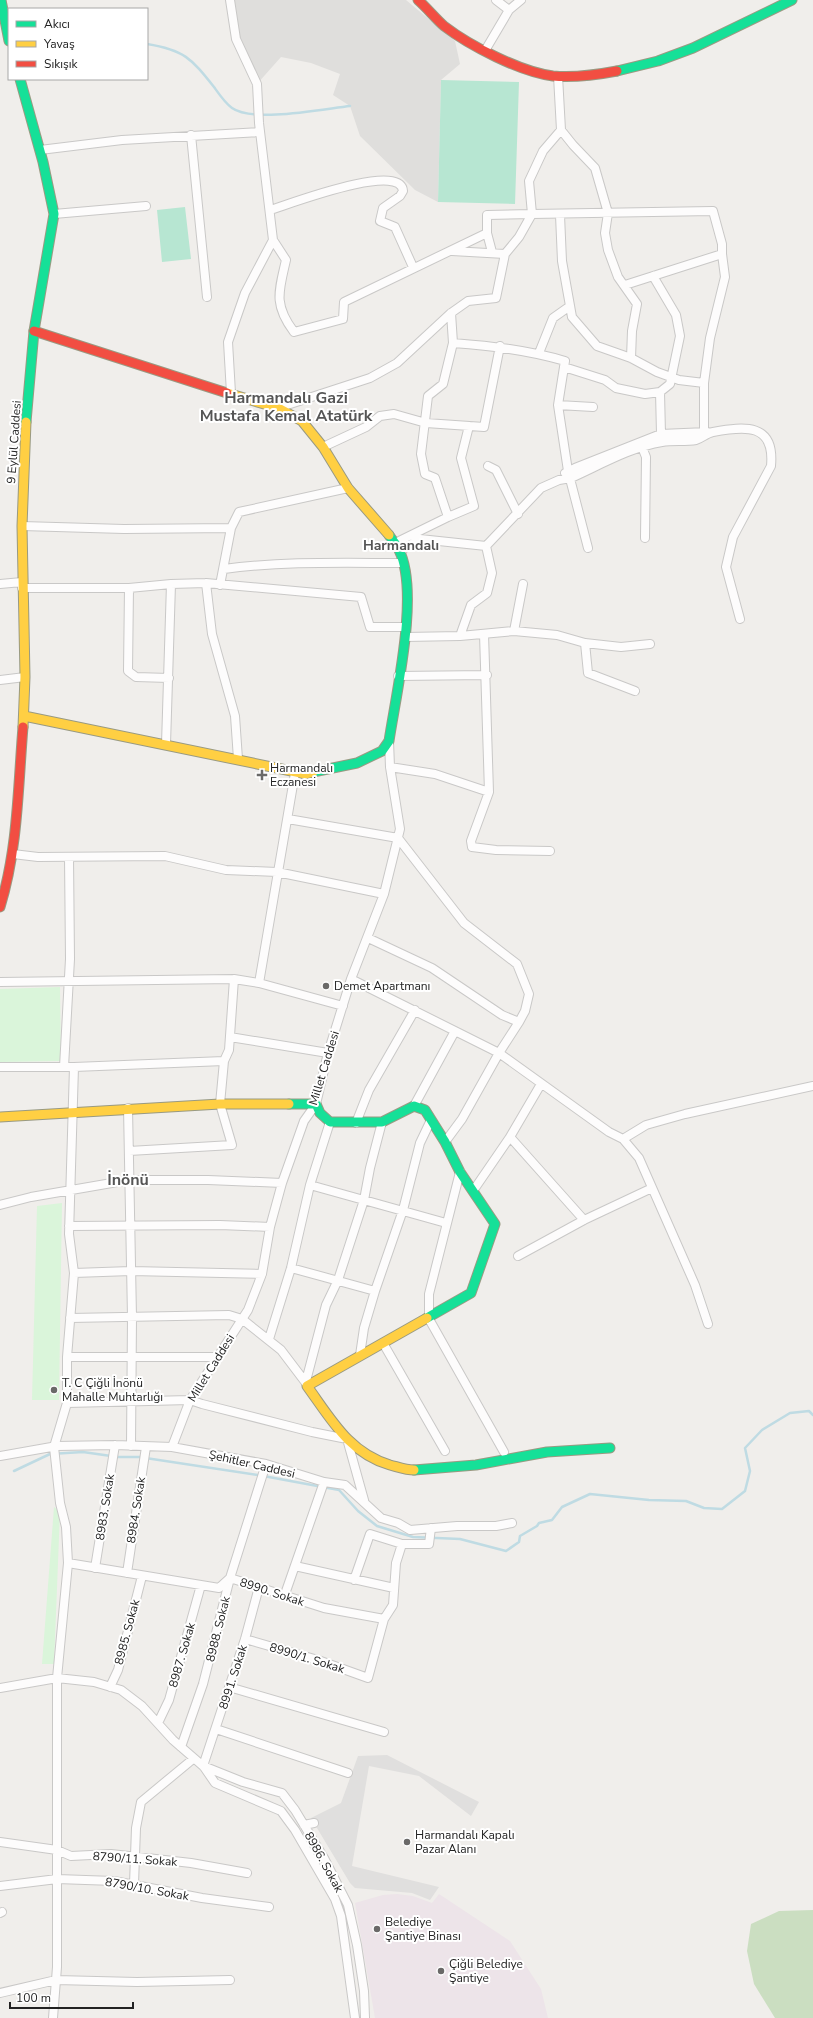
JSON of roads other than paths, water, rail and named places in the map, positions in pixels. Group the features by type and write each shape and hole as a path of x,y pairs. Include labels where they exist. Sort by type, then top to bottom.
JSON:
{"street":[{"path":"1,0 1,16 8,38"},
{"path":"230,0 236,39 257,84 257,104 273,240 286,260 278,296 284,318 294,332 343,318 344,302 413,267 451,251 486,233"},
{"path":"418,0 448,29 535,72 558,76 587,74 641,66 694,48 766,11 792,0"},
{"path":"496,0 509,10"},
{"path":"486,49 509,10 521,0"},
{"path":"558,76 561,130 573,146 595,168 608,213 605,233 608,250 618,277 637,304 632,331 631,358"},
{"name":"9 Eylül Caddesi","path":"0,907 8,880 13,854 24,716 25,677 22,526 24,451 34,331 54,214 40,150 20,80"},
{"path":"278,408 370,378 397,363 452,313 468,301 496,298 505,254 519,237 532,214 529,181 543,151 561,130"},
{"path":"40,150 122,140 191,134 260,132"},
{"path":"191,134 207,297"},
{"path":"270,210 364,182 388,179 400,183 403,186 403,191 400,196 383,208 380,221 394,227 413,267"},
{"path":"54,214 146,206"},
{"path":"492,252 486,233 487,215 560,215 713,211 722,244 725,277 710,338 704,383 708,432"},
{"path":"560,215 562,261 572,317 597,346 631,358 672,378 704,383"},
{"path":"231,393 228,342 245,293 273,240"},
{"path":"451,251 492,252 505,254"},
{"path":"625,285 722,254"},
{"path":"564,367 605,380 616,388 645,394 660,392 666,389 672,378 680,336 676,314 653,276"},
{"path":"539,353 553,318 570,306"},
{"path":"448,517 435,478 425,474 421,454 426,423 428,396 443,384 453,343 452,313"},
{"path":"24,716 306,774 357,763 382,751 389,741 405,637 408,587 403,562 397,547 348,488 323,447 302,420 278,408 187,381 34,331"},
{"path":"453,343 500,346 539,353 564,361 558,404 570,474 588,548"},
{"path":"323,447 366,426 380,416 394,414 426,423 484,427 500,346"},
{"path":"660,392 661,434"},
{"path":"558,404 593,407"},
{"path":"397,547 448,517 474,506 461,458 469,426"},
{"path":"486,546 518,514 541,488 661,434 748,429 759,430 767,439 772,453 771,466 733,537 726,567 740,619"},
{"path":"570,474 642,447 663,441 696,440 708,432"},
{"path":"642,447 646,457 645,538"},
{"path":"488,466 496,470 518,514"},
{"path":"220,585 231,528 239,512 348,488"},
{"path":"22,526 124,529 231,528"},
{"path":"397,547 420,539 486,546"},
{"path":"460,636 471,605 487,593 492,573 486,546"},
{"path":"224,569 276,564 403,562"},
{"path":"0,584 129,588 171,584 206,583 361,597 370,627 406,627"},
{"path":"206,583 212,634 235,716 238,759"},
{"path":"166,744 171,584"},
{"path":"514,631 523,584"},
{"path":"129,588 128,671 136,677 169,678"},
{"path":"405,637 460,636 514,631 557,635 585,643 621,647 650,644"},
{"path":"484,634 487,675 489,792 472,841 472,847 496,850 550,851"},
{"path":"585,643 588,674 635,691"},
{"path":"398,676 487,675"},
{"path":"0,680 25,677"},
{"name":"Millet Caddesi","path":"172,1447 190,1400 248,1310 262,1274 270,1227 282,1183 304,1121 316,1104 328,1053 351,979 384,894 400,829 398,806 390,767 389,741"},
{"path":"390,767 435,774 489,792"},
{"path":"259,983 295,772"},
{"path":"288,819 398,838 464,923 517,964 529,994 525,1011 499,1053 476,1096 445,1142"},
{"path":"13,854 38,857 165,856 226,870 277,872 384,894"},
{"path":"64,1067 67,981 70,950 69,857"},
{"path":"368,938 432,968 502,1015 519,1022"},
{"path":"130,1151 232,1145 220,1104 224,1061 229,1050 234,979"},
{"path":"0,982 234,979 259,983 343,1006"},
{"path":"351,979 499,1053 609,1132 623,1139 639,1158 695,1285 708,1324"},
{"path":"356,1123 369,1090 415,1010"},
{"path":"0,1117 128,1108 220,1104 316,1104 320,1113 330,1122 382,1122 414,1106 455,1031"},
{"path":"230,1037 328,1053"},
{"path":"0,1067 74,1067 224,1061"},
{"path":"53,2018 56,1980 57,1678 68,1563 66,1527 60,1503 54,1447 67,1403 67,1357 74,1272 69,1226 74,1067"},
{"path":"473,1192 510,1137 541,1084"},
{"path":"623,1139 646,1125 685,1114 813,1086"},
{"path":"306,1384 429,1319 472,1293 495,1224 460,1172 445,1142 425,1110 414,1106"},
{"path":"128,1108 132,1317 130,1446"},
{"path":"360,1355 364,1328 403,1210 420,1142 431,1120"},
{"path":"269,1339 291,1268 310,1185 330,1122"},
{"path":"306,1384 326,1305 338,1280 364,1200 370,1168 382,1122"},
{"path":"510,1137 584,1220"},
{"path":"460,1172 429,1294 429,1319 504,1452"},
{"path":"0,1205 70,1190 129,1180 208,1180 282,1183"},
{"path":"310,1185 446,1223"},
{"path":"518,1256 584,1220 652,1188"},
{"path":"69,1226 220,1225 270,1227"},
{"path":"291,1268 375,1291"},
{"path":"74,1272 262,1274"},
{"path":"70,1318 214,1314 229,1315 242,1319 281,1350 347,1439 357,1449 374,1460 408,1470 476,1465 547,1452 610,1448"},
{"path":"383,1343 445,1450"},
{"path":"67,1357 217,1357"},
{"path":"67,1403 190,1400 312,1432 347,1439"},
{"path":"347,1439 364,1501"},
{"name":"Şehitler Caddesi","path":"0,1456 54,1447 114,1448 130,1446 146,1450 172,1447 266,1464 324,1482 345,1485 364,1501 380,1518 398,1523 410,1530 430,1530 472,1525 496,1526 512,1523"},
{"name":"8983. Sokak","path":"95,1568 114,1448"},
{"name":"8984. Sokak","path":"127,1573 146,1450"},
{"name":"8988. Sokak","path":"181,1747 203,1684 230,1578 266,1464"},
{"path":"284,1597 324,1482"},
{"path":"354,1580 370,1534 402,1544 429,1544 430,1530"},
{"path":"384,1619 394,1605 396,1563 402,1544"},
{"name":"8990. Sokak","path":"68,1563 219,1588 230,1578 284,1597 324,1608 384,1619"},
{"path":"295,1566 394,1588"},
{"name":"8985. Sokak","path":"110,1687 118,1670 142,1576"},
{"name":"8987. Sokak","path":"158,1723 169,1700 201,1585"},
{"name":"8991. Sokak","path":"203,1766 245,1639 259,1587"},
{"name":"8990/1. Sokak","path":"245,1639 318,1660 368,1678 384,1619"},
{"name":"8986. Sokak","path":"0,1688 57,1678 94,1682 121,1690 142,1706 193,1759 203,1766 243,1782 282,1793 324,1858 348,1905 357,1945 364,1991 365,2018"},
{"path":"229,1687 384,1732"},
{"path":"216,1728 348,1774"},
{"path":"134,1884 136,1828 141,1802 193,1759"},
{"name":"8986. Sokak","path":"203,1766 214,1782 281,1811 295,1830 333,1897 341,1916 355,2018"},
{"path":"304,1825 314,1823"},
{"name":"8790/11. Sokak","path":"0,1842 57,1850 71,1856 111,1854 191,1863 247,1873"},
{"name":"8790/10. Sokak","path":"0,1886 57,1879 114,1881 202,1898 269,1907"},
{"path":"0,1993 56,1980 137,1982 230,1980"}],"waterway":[{"path":"148,44 170,49 186,57 206,77 227,104 242,112 271,115 350,106"},
{"path":"14,1471 50,1454 83,1452 118,1457 139,1457 258,1475 339,1490 358,1511 377,1526 413,1537 460,1539 506,1551 519,1542 520,1536 537,1526 539,1523 552,1520 562,1507 590,1494 649,1500 686,1501 704,1508 722,1509 745,1491 750,1471 745,1448 762,1430 790,1413 809,1411 813,1415"}],"place":[{"name":"Harmandalı Eczanesi","path":"262,775"},
{"name":"Demet Apartmanı","path":"326,986"},
{"name":"T. C Çiğli İnönü Mahalle Muhtarlığı","path":"54,1390"},
{"name":"Harmandalı Kapalı Pazar Alanı","path":"407,1842"},
{"name":"Belediye Şantiye Binası","path":"377,1929"},
{"name":"Çiğli Belediye Şantiye","path":"441,1971"}],"district":[{"name":"Harmandalı Gazi Mustafa Kemal Atatürk","path":"286,407"},
{"name":"Harmandalı","path":"401,545"},
{"name":"İnönü","path":"128,1180"}]}
